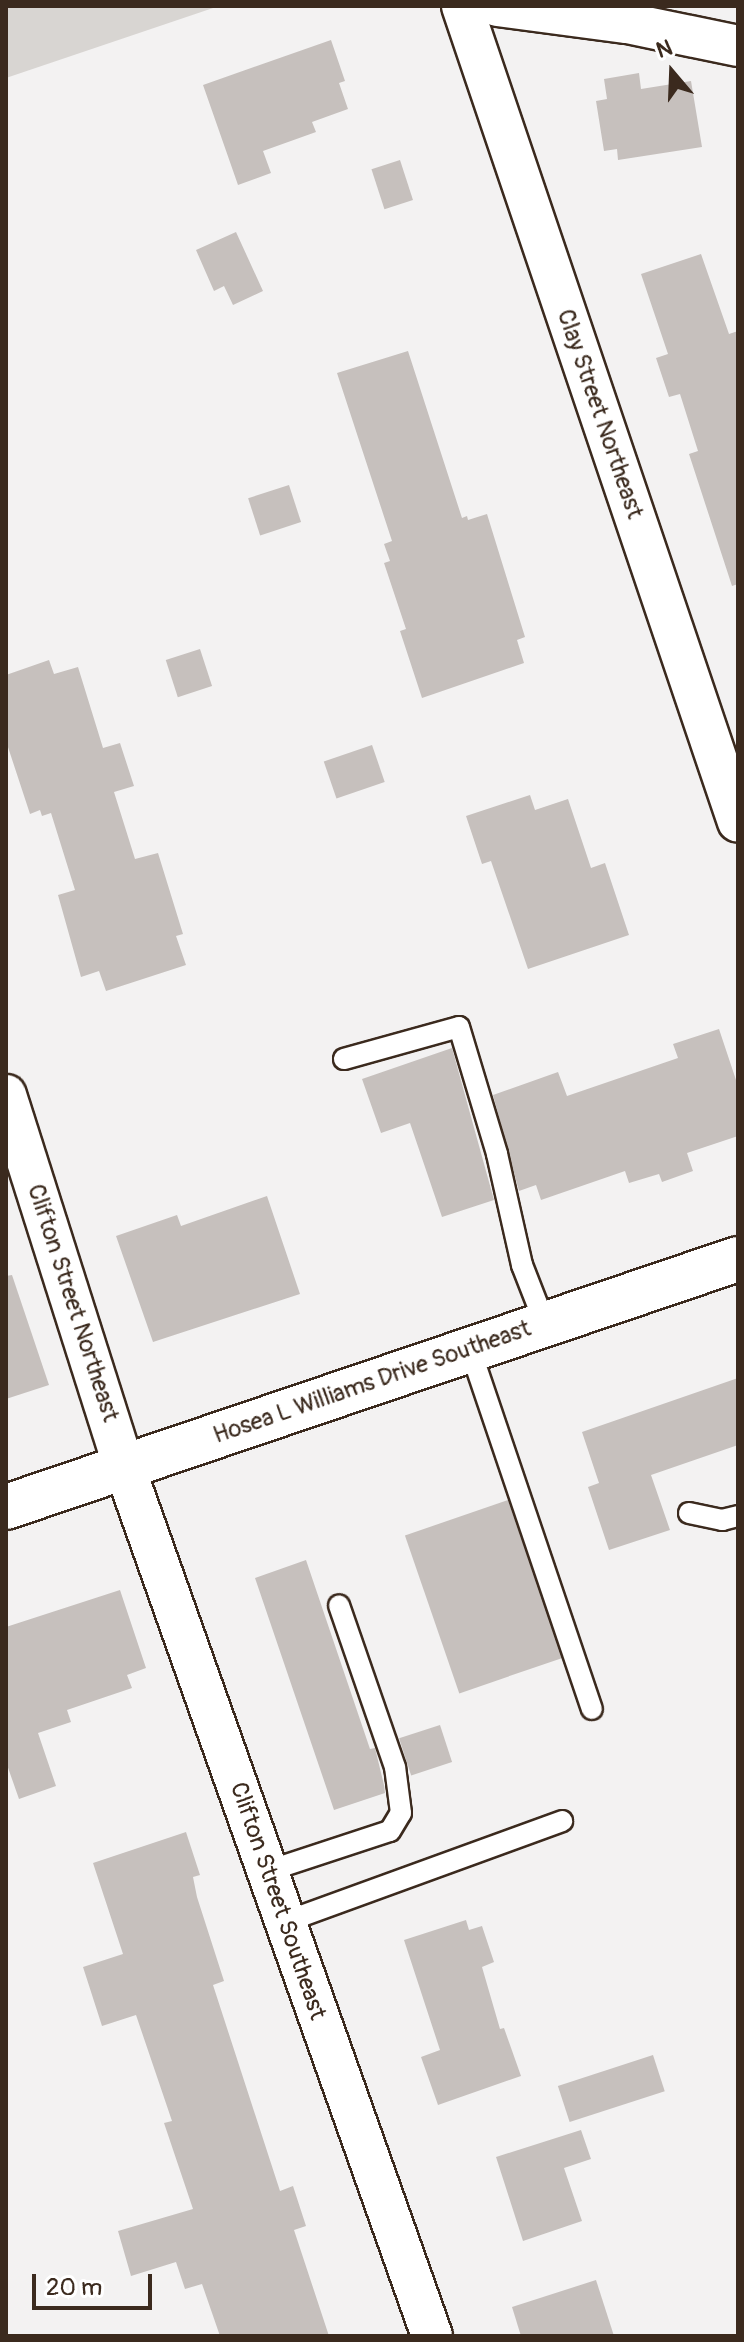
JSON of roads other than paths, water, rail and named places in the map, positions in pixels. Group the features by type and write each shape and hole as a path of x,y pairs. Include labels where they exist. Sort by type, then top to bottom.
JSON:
{"street":[{"name":"Clay Street Northeast","path":"462,6 738,822"},
{"path":"497,6 627,23 738,46"},
{"name":"Clifton Street Northeast","path":"6,1095 124,1466"},
{"name":"Hosea L Williams Drive Southeast","path":"6,1507 738,1259"},
{"name":"Clifton Street Southeast","path":"124,1466 432,2336"}],"lane":[{"path":"344,1059 459,1027 497,1154 522,1265 545,1324"},
{"path":"470,1349 592,1709"},
{"path":"689,1513 722,1520 738,1516"},
{"path":"268,1871 390,1831 401,1813 395,1767 339,1605"},
{"path":"285,1922 562,1821"}]}
